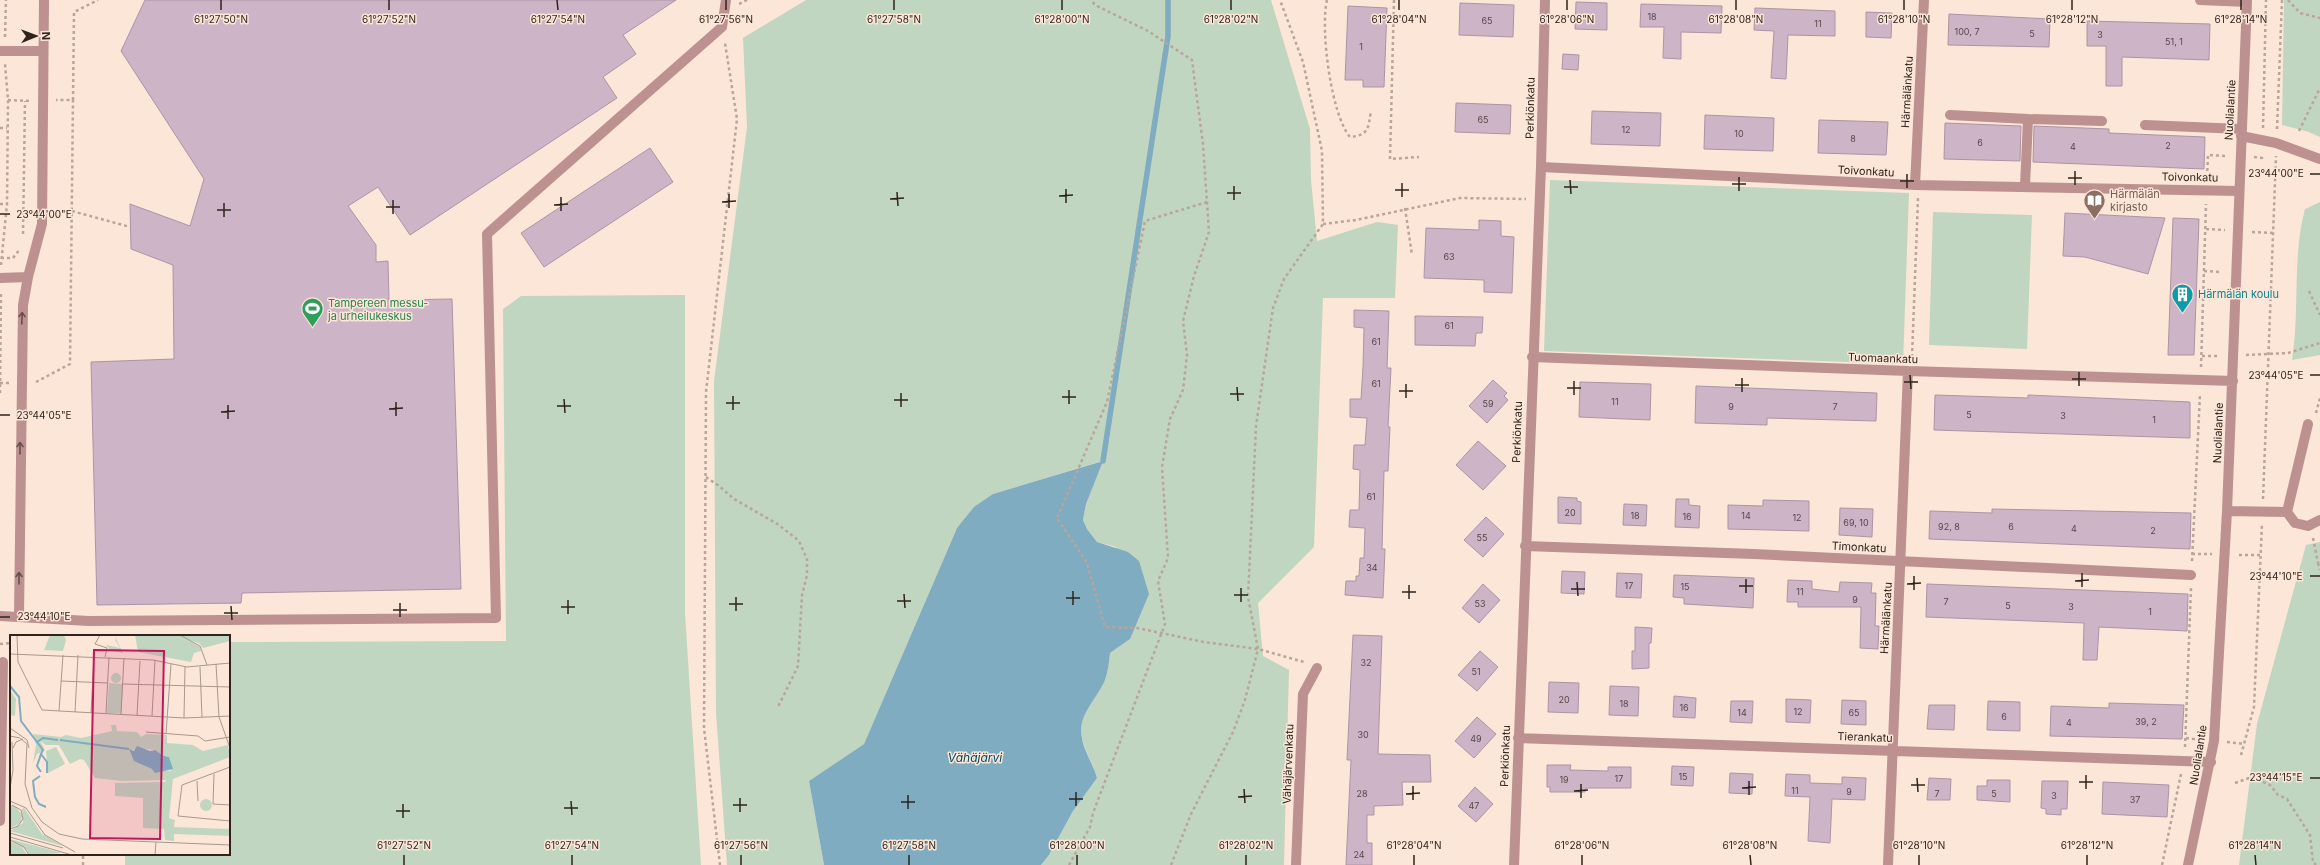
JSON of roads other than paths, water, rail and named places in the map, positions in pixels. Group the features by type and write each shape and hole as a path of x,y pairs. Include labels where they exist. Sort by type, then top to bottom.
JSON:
{"street":[{"path":"19,617 20,383 23,305 28,277 42,224 44,0"},
{"path":"0,616 89,621 496,618 488,234 722,27 726,0"},
{"name":"Perkiönkatu","path":"1514,865 1532,357 1541,167 1545,0"},
{"name":"Härmälänkatu","path":"1915,185 1924,0"},
{"path":"2200,0 2247,1"},
{"name":"Nuolialantie","path":"2188,865 2211,762 2214,741 2233,381 2247,1"},
{"path":"0,51 43,51"},
{"path":"1950,115 2102,121"},
{"path":"2025,186 2028,119"},
{"path":"2145,125 2241,133 2262,141 2276,143 2320,159"},
{"name":"Toivonkatu","path":"1541,167 1915,185 2207,189 2239,191"},
{"path":"0,278 28,277"},
{"name":"Tuomaankatu","path":"1532,357 2233,381"},
{"name":"Härmälänkatu","path":"1888,865 1908,371"},
{"path":"2308,424 2288,512 2295,523 2308,526 2320,520"},
{"path":"2227,511 2288,512"},
{"name":"Timonkatu","path":"1525,546 1900,561 2191,575"},
{"path":"0,821 3,662"},
{"name":"Vähäjärvenkatu","path":"1296,865 1303,694 1317,668"},
{"name":"Tierankatu","path":"1518,738 2211,762"}],"water":[{"name":"Vähäjärvi","path":"1103,461 1086,504 1083,520 1087,529 1097,542 1128,552 1139,561 1149,594 1130,639 1110,653 1105,680 1088,708 1082,722 1081,730 1083,742 1097,778 1073,811 1049,855 1041,865 824,865 809,781 864,744 957,528 974,507 993,494"}],"waterway":[{"path":"1103,461 1168,36 1168,0"}],"place":[{"name":"Härmälän kirjasto","path":"2095,220"},
{"name":"Härmälän koulu","path":"2183,314"},
{"name":"Tampereen messu- ja urheilukeskus","path":"313,328"}]}
